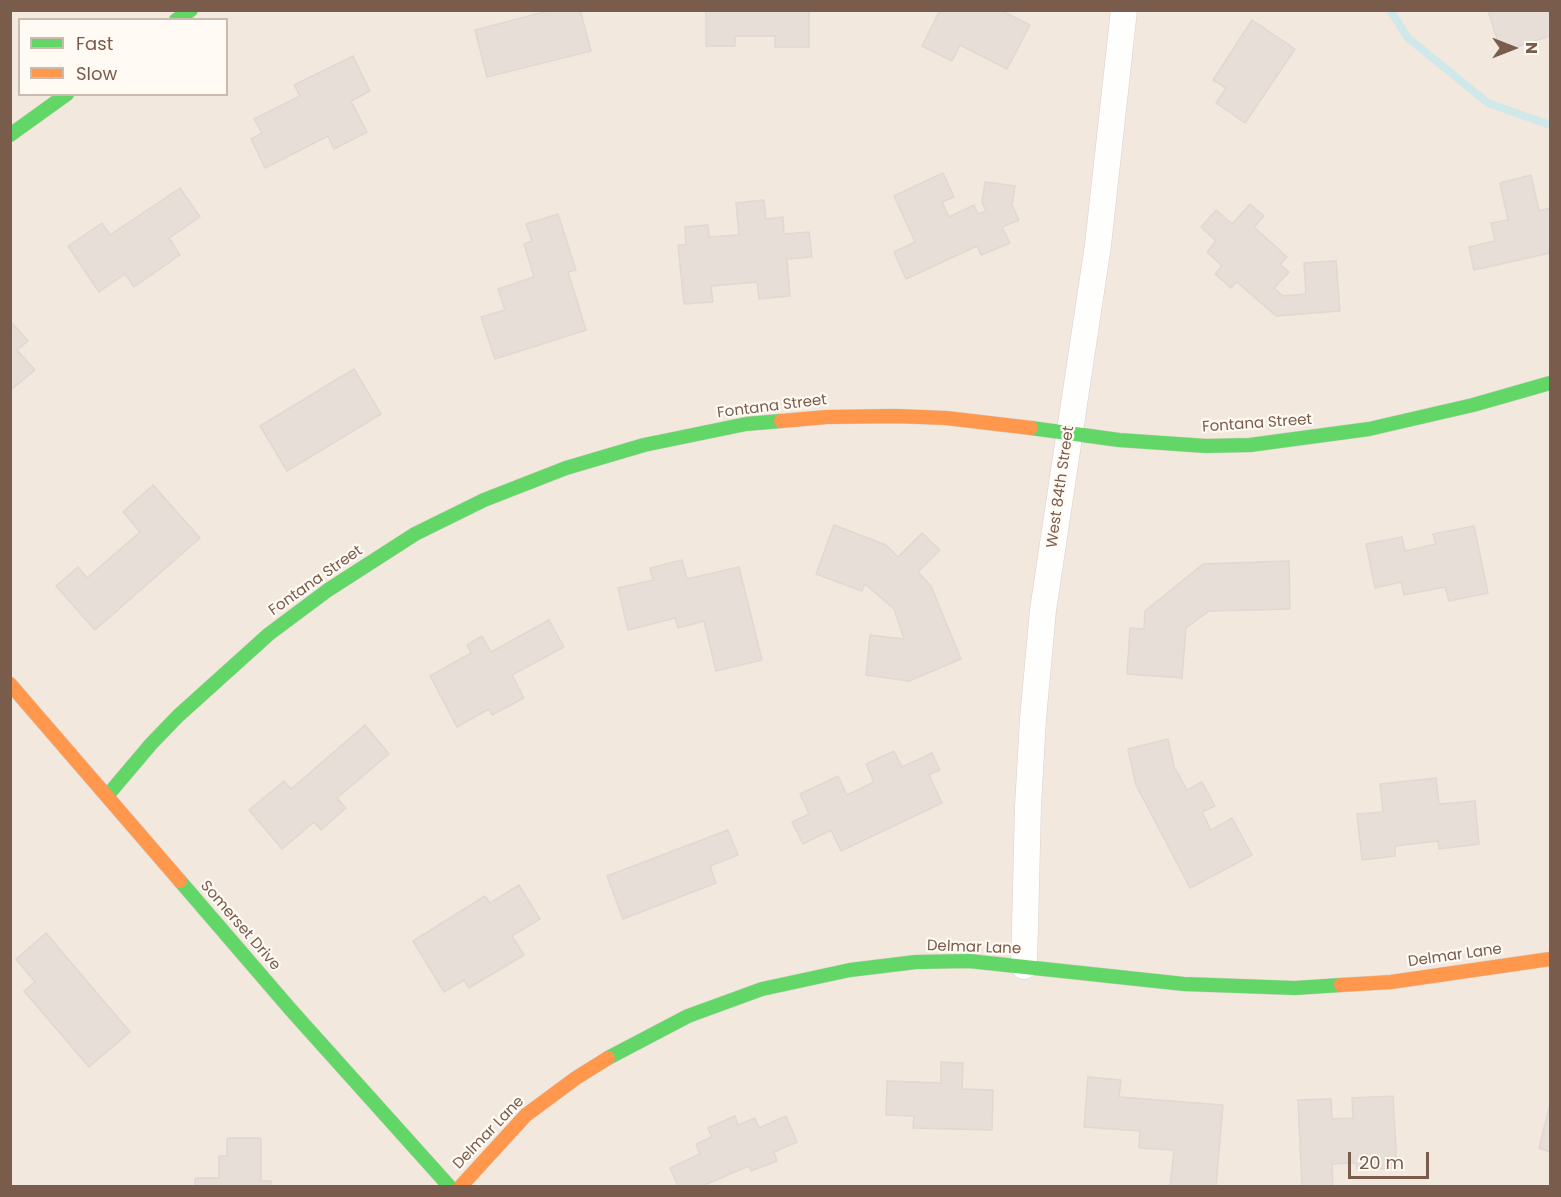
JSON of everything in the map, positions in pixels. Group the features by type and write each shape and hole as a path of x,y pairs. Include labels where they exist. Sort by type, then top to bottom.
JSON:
{"street":[{"name":"West 84th Street","path":"1024,966 1028,806 1043,610 1098,245 1124,10"},
{"path":"10,135 64,96"},
{"name":"Fontana Street","path":"107,796 178,716 269,634 328,590 416,534 484,500 566,468 644,445 746,424 827,417 896,416 946,418 1069,432 1119,441 1206,446 1250,445 1302,440 1369,429 1473,405 1551,383"},
{"name":"Somerset Drive","path":"10,684 291,1010 448,1186"},
{"name":"Delmar Lane","path":"461,1186 526,1115 576,1078 617,1052 688,1016 762,989 850,970 916,962 969,961 1184,984 1295,988 1391,982 1551,959"}],"shaded area":[{"path":"11,11 1550,11 1550,1186 11,1186"}],"building":[{"path":"552,10 580,10 591,51 487,77 475,30"},
{"path":"706,10 809,10 809,47 775,47 775,36 735,36 735,46 706,46"},
{"path":"940,10 1000,10 1030,25 1007,69 960,45 952,61 922,46"},
{"path":"1488,10 1550,10 1550,36 1501,52"},
{"path":"1252,20 1295,49 1245,123 1216,103 1226,88 1213,80"},
{"path":"353,56 370,91 351,101 367,132 334,149 328,136 265,168 251,139 262,133 254,119 300,96 294,85"},
{"path":"943,173 954,197 942,202 949,217 974,205 978,214 986,211 982,202 985,182 1015,186 1012,205 1019,220 1002,227 1010,243 981,255 977,246 906,279 894,252 915,242 894,196"},
{"path":"1531,175 1539,211 1550,208 1550,253 1474,270 1469,247 1495,241 1491,223 1508,220 1500,183"},
{"path":"180,188 200,217 169,238 180,255 134,287 125,274 99,292 68,246 102,223 110,235"},
{"path":"764,200 766,219 783,217 784,234 809,232 812,257 787,259 790,296 759,299 757,282 711,286 713,302 684,304 678,245 686,245 685,227 708,225 709,237 739,235 736,203"},
{"path":"1250,204 1264,216 1254,227 1287,257 1280,264 1289,272 1274,288 1283,296 1306,294 1304,263 1336,261 1340,311 1276,316 1237,282 1231,288 1215,274 1222,266 1207,252 1216,241 1201,227 1216,210 1232,224"},
{"path":"558,214 576,270 568,272 586,330 495,359 481,317 505,310 498,289 534,277 524,244 532,241 526,224"},
{"path":"12,323 28,341 17,350 35,370 12,389 10,388 10,324"},
{"path":"354,369 381,414 287,471 260,426"},
{"path":"153,485 200,538 95,630 56,586 78,567 87,578 140,532 123,512"},
{"path":"834,525 886,545 898,557 922,533 940,550 918,572 931,586 961,659 909,681 866,675 870,635 904,639 894,609 865,584 862,591 816,574"},
{"path":"1474,526 1488,593 1449,601 1445,587 1404,595 1401,582 1375,588 1366,544 1402,537 1405,551 1436,544 1433,534"},
{"path":"682,560 687,579 739,567 762,660 716,671 704,621 678,628 675,618 628,630 618,588 653,580 650,568"},
{"path":"1289,561 1290,609 1209,611 1186,628 1182,678 1127,674 1130,628 1144,629 1145,611 1203,564"},
{"path":"549,620 564,647 512,675 524,698 492,715 489,709 457,727 430,676 471,653 467,645 482,636 491,652"},
{"path":"365,725 389,754 337,798 346,808 321,830 314,822 282,849 249,810 284,781 291,789"},
{"path":"1168,739 1174,766 1187,790 1202,782 1215,806 1202,812 1211,830 1232,818 1252,855 1190,888 1136,785 1128,749"},
{"path":"894,751 902,767 932,753 940,770 929,775 942,803 841,851 831,830 803,844 792,822 809,814 800,794 838,776 847,795 874,782 866,764"},
{"path":"1436,778 1439,804 1475,801 1479,844 1439,849 1438,841 1395,846 1395,856 1362,860 1357,814 1383,812 1380,784"},
{"path":"728,830 738,855 710,866 716,883 623,919 607,876"},
{"path":"519,885 540,919 512,936 524,955 469,988 464,980 444,992 413,941 485,896 490,903"},
{"path":"46,933 130,1032 89,1067 24,991 35,982 16,959"},
{"path":"941,1062 963,1063 962,1089 993,1090 992,1130 913,1128 914,1116 886,1115 887,1081 941,1083"},
{"path":"1088,1077 1121,1080 1119,1097 1223,1105 1216,1186 1170,1186 1174,1150 1139,1148 1140,1131 1084,1127"},
{"path":"1393,1096 1397,1168 1357,1170 1356,1163 1332,1164 1333,1186 1302,1186 1298,1100 1331,1099 1332,1119 1353,1118 1352,1098"},
{"path":"1550,1104 1550,1152 1539,1148"},
{"path":"735,1116 738,1125 755,1118 759,1128 786,1116 797,1142 774,1152 777,1161 751,1171 749,1166 702,1186 678,1186 670,1168 700,1154 696,1144 712,1137 708,1128"},
{"path":"227,1138 261,1138 261,1181 271,1181 271,1186 195,1186 195,1178 219,1178 219,1156 227,1156"}],"waterway":[{"path":"1390,10 1408,38 1488,103 1550,125"}],"traffic: fast":[{"path":"179,18 191,10"},
{"path":"10,135 64,96"},
{"path":"1031,428 1119,440 1206,446 1250,445 1369,429 1473,405 1550,383"},
{"path":"107,796 178,716 269,634 328,590 415,534 484,500 566,468 644,445 746,424 781,421"},
{"path":"180,881 291,1010 449,1186"},
{"path":"608,1058 688,1016 762,989 850,970 916,962 969,961 1184,984 1295,988 1341,985"}],"traffic: slow":[{"path":"781,421 827,417 895,416 946,418 1031,428"},
{"path":"10,684 180,881"},
{"path":"1341,985 1391,982 1550,959"},
{"path":"461,1186 526,1115 576,1078 608,1058"}]}
